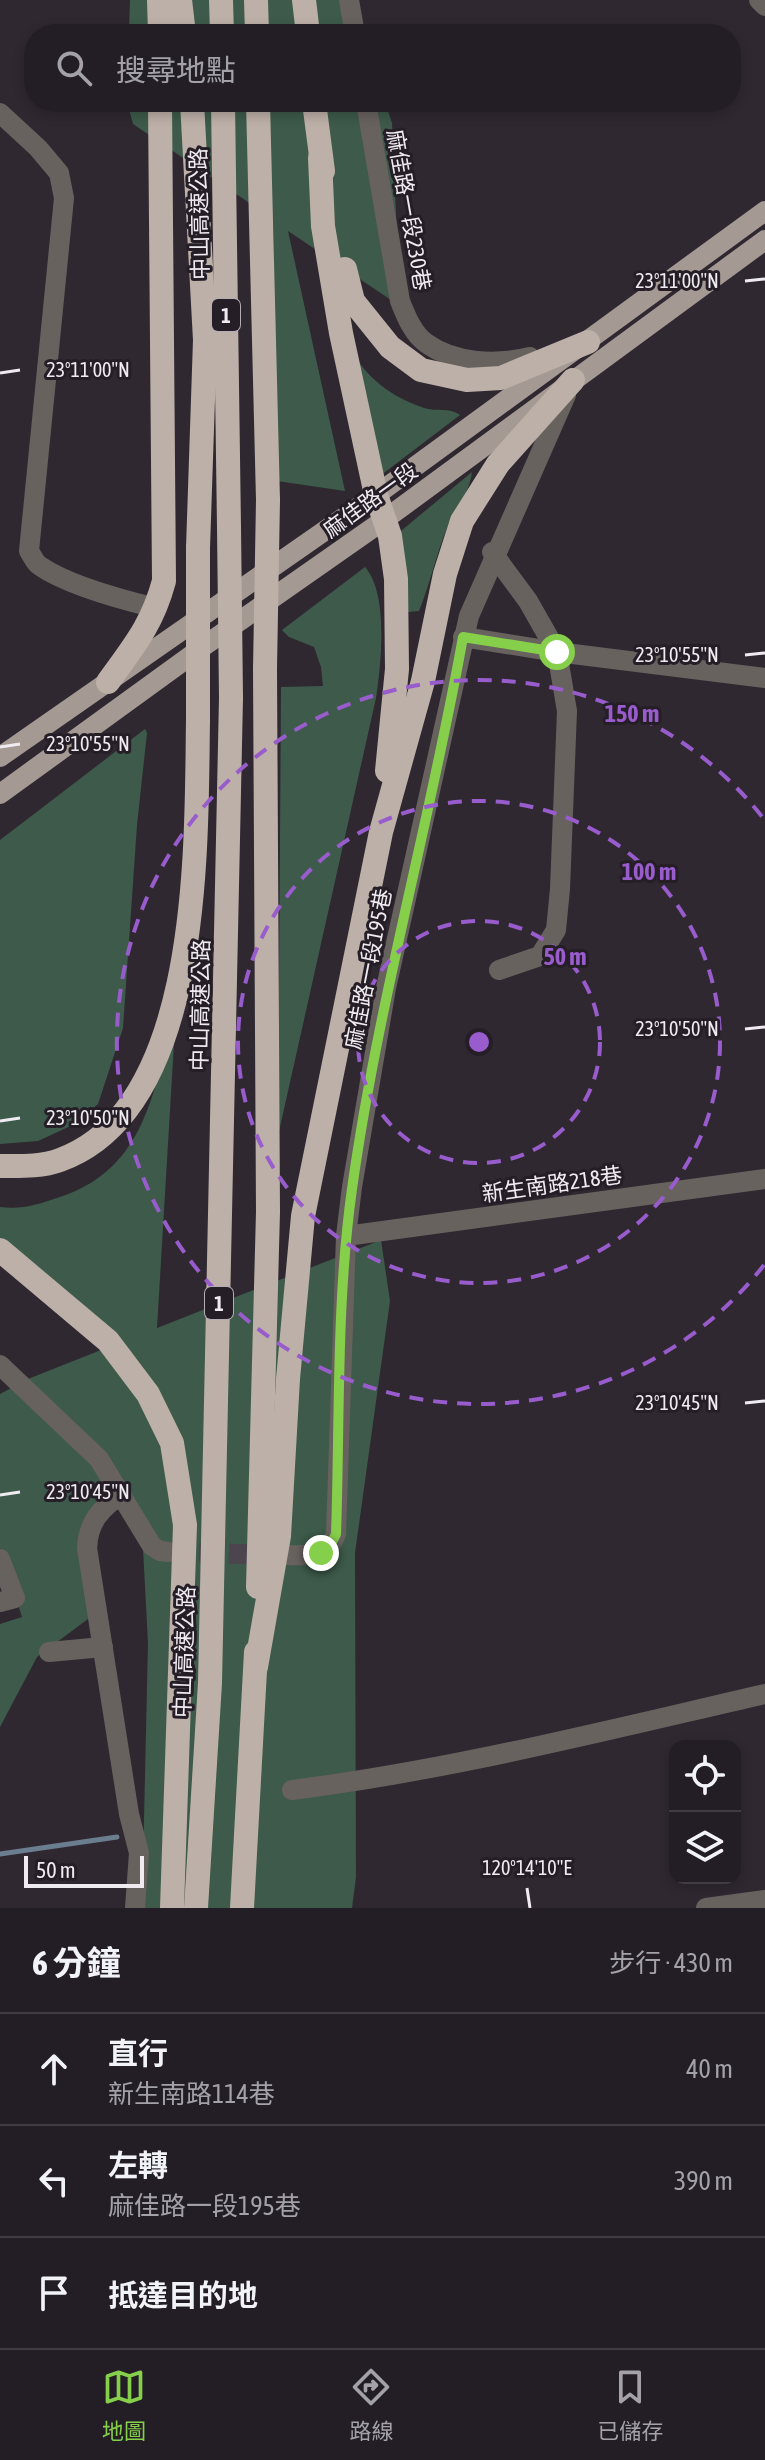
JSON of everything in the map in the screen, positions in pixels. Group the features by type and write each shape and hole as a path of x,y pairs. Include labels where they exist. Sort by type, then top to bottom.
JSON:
{"highway":[{"path":"159,0 160,24"},
{"path":"180,0 183,24"},
{"path":"221,0 222,24"},
{"path":"256,0 257,24"},
{"path":"304,0 307,24"},
{"path":"108,682 146,630 164,581 160,112"},
{"path":"0,1166 31,1166 59,1160 85,1147 115,1123 158,1057 175,1001 191,915 196,831 198,548 205,340 193,112"},
{"name":"中山高速公路","path":"196,1908 210,1683 231,698 223,112"},
{"name":"1","path":"242,1908 256,1667 268,1212 265,669 268,500 258,112"},
{"path":"315,112 323,226 341,333 376,495 390,536 396,579 398,629 381,832"},
{"path":"320,158 353,301 390,347 421,370 467,380 501,378 588,342"},
{"path":"256,1667 279,1536 288,1379 303,1216 381,832 423,681 445,574 462,521 498,464 573,380"},
{"path":"0,1250 108,1341 148,1394 172,1443 185,1525 172,1908"}],"main road":[{"name":"麻佳路一段","path":"0,757 376,495 765,211"},
{"name":"麻佳路一段","path":"0,794 384,520 765,240"}],"lane":[{"path":"349,0 353,24"},
{"path":"759,0 765,6"},
{"name":"麻佳路一段230巷","path":"368,112 400,301 410,325 425,343 458,358 506,363 588,342"},
{"path":"0,113 38,148 59,173 64,198 29,551 37,565 53,573 115,597 156,608"},
{"name":"麻佳路一段195巷","path":"287,1555 321,1553 330,1546 336,1534 346,1236 386,988 463,637 476,596 573,380"},
{"path":"492,552 528,601 557,652 567,711 556,930 540,956 499,970"},
{"path":"463,637 765,678"},
{"name":"新生南路218巷","path":"346,1236 765,1179"},
{"path":"0,1365 87,1446 122,1494 152,1546 169,1552"},
{"path":"122,1494 99,1512 87,1539 87,1557 129,1814 139,1853 135,1908"},
{"path":"0,1559 15,1598 0,1602"},
{"path":"49,1652 103,1647"},
{"path":"292,1790 363,1781 765,1694"},
{"path":"706,1908 765,1900"}],"green space":[{"path":"130,0 354,0 361,24 129,24"},
{"path":"130,112 388,112 392,123 400,306 288,231 345,491 277,481 273,219 133,124"},
{"path":"358,361 379,384 405,400 424,408 460,415 368,485"},
{"path":"472,472 468,488 443,538 419,611 408,612 384,545"},
{"path":"365,567 378,594 380,612 381,649 376,698 278,1136 281,687 323,686 314,647 289,637 282,630"},
{"path":"145,729 123,1028 98,1104 77,1123 38,1141 0,1144 0,840"},
{"path":"176,1010 157,1328 381,1240 390,1301 355,1553 356,1877 352,1908 142,1908 148,1643 141,1511 104,1460 92,1616 37,1657 0,1727 0,1624 22,1617 0,1548 0,1394 28,1379 111,1346 0,1248 0,1207 23,1207 60,1197 89,1184 112,1167 129,1146 142,1122"}],"waterway":[{"path":"0,1854 117,1837"}],"tunnel":[{"path":"169,1552 273,1555"}],"route":[{"path":"321,1553 330,1546 336,1534 343,1279 352,1187 386,988 463,637 557,652"}]}
